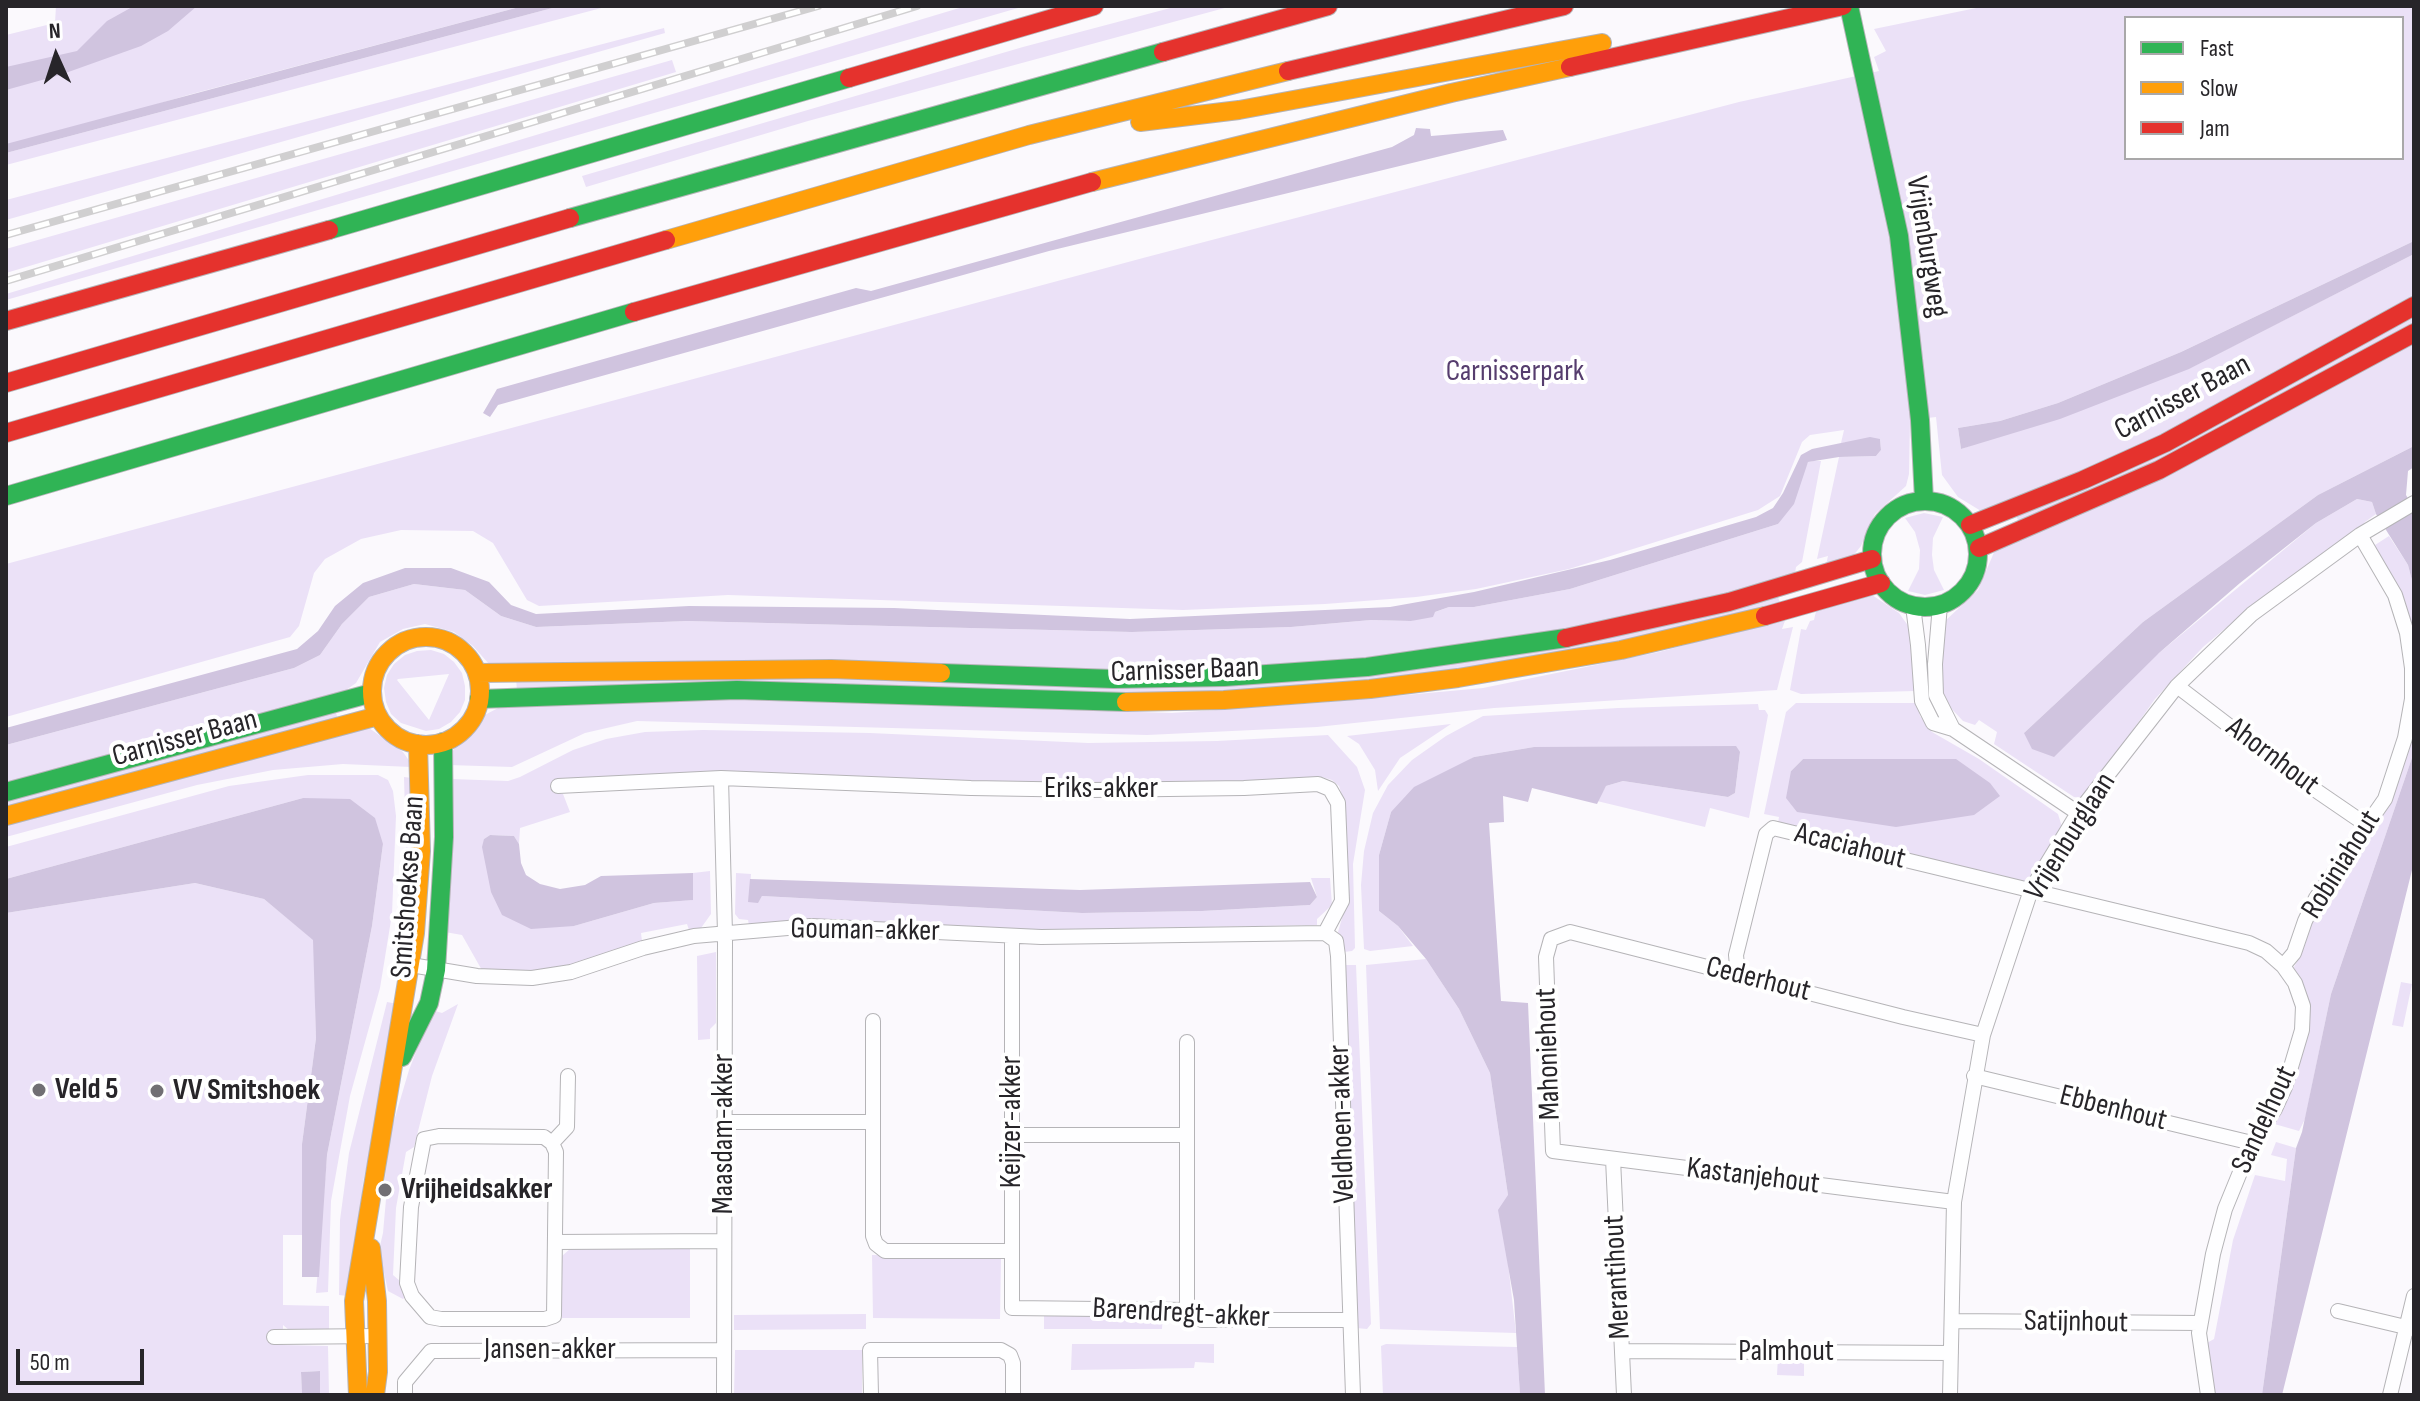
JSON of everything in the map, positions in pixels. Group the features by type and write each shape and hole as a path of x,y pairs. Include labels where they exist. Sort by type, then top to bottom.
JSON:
{"main road":[{"path":"6,321 188,271 1094,6"},
{"path":"6,383 434,255 1328,6"},
{"path":"6,433 1029,135 1564,6"},
{"path":"1029,135 1239,110 1553,51 1836,6"},
{"path":"6,496 1069,188 1451,93 1846,6"},
{"name":"Vrijenburgweg","path":"1846,6 1857,40 1899,236 1920,420 1924,500"},
{"path":"6,339 188,271"},
{"name":"Carnisser Baan","path":"1970,525 2165,443 2414,306"},
{"name":"Carnisser Baan","path":"1979,548 2159,470 2414,333"},
{"path":"1924,500 1955,509 1970,525 1979,548 1975,573 1970,584 1951,600 1940,605 1913,606 1895,597 1881,583 1872,559 1875,535 1889,514 1900,507 1924,500"},
{"name":"Carnisser Baan","path":"477,673 831,669 1114,679 1224,677 1367,667 1525,645 1618,628 1729,602 1872,559"},
{"name":"Carnisser Baan","path":"479,699 737,690 1115,702 1224,700 1370,689 1486,674 1621,650 1728,627 1881,583"},
{"path":"423,637 450,643 471,661 477,673 479,699 467,726 443,742 418,744 395,735 378,716 372,693 378,666 386,655 409,640 423,637"},
{"name":"Carnisser Baan","path":"6,792 372,693"},
{"name":"Carnisser Baan","path":"6,816 378,716"},
{"name":"Smitshoekse Baan","path":"394,1075 429,1003 436,970 444,837 443,742"},
{"name":"Smitshoekse Baan","path":"358,1395 354,1301 411,965 421,851 418,744"},
{"name":"Smitshoekse Baan","path":"368,1228 377,1301 378,1372 375,1395"}],"street":[{"name":"Vrijenburglaan","path":"1950,1395 1954,1202 1974,1076 1983,1035 2031,890 2078,813 2177,686 2252,614 2360,535 2414,503"},
{"name":"Robiniahout","path":"2283,966 2294,953 2316,898 2385,799 2399,761 2412,699 2407,633 2395,595 2360,535"},
{"path":"1940,605 1936,695 1953,729"},
{"path":"1913,606 1922,701 1933,723 1953,729 2078,813"},
{"name":"Ahornhout","path":"2177,686 2292,774 2368,826"},
{"path":"721,778 725,934"},
{"name":"Eriks-akker","path":"558,786 721,778 1062,789 1244,788 1318,784 1330,789 1338,803 1342,887 1342,901 1325,933"},
{"name":"Acaciahout","path":"1738,976 1736,955 1766,834 1773,828 2031,890"},
{"name":"Sandelhout","path":"2031,890 2249,943 2266,951 2283,966 2295,983 2303,1006 2302,1030 2285,1087 2275,1109 2252,1143 2225,1209 2213,1254 2199,1333 2208,1395"},
{"name":"Gouman-akker","path":"411,965 477,976 532,978 571,972 643,948 694,936 811,926 1012,936 1325,933"},
{"name":"Cederhout","path":"1546,957 1551,939 1570,932 1983,1035"},
{"name":"Veldhoen-akker","path":"1325,933 1336,941 1338,956 1353,1395"},
{"name":"Maasdam-akker","path":"724,1395 725,934"},
{"name":"Keijzer-akker","path":"1012,936 1012,1308"},
{"name":"Mahoniehout","path":"1546,957 1553,1151"},
{"path":"873,1021 873,1236 876,1244 885,1251 1012,1251"},
{"path":"1187,1042 1187,1310"},
{"path":"552,1143 567,1127 568,1076"},
{"name":"Ebbenhout","path":"1974,1076 2252,1143"},
{"path":"723,1122 873,1122"},
{"path":"1012,1135 1187,1135"},
{"path":"439,1136 544,1137 552,1143 556,1152 555,1242 554,1316 545,1319 430,1317 412,1296 407,1283 411,1207 424,1139 439,1136"},
{"name":"Kastanjehout","path":"1553,1151 1954,1202"},
{"name":"Merantihout","path":"1613,1159 1624,1395"},
{"path":"555,1242 723,1241"},
{"path":"2390,1395 2410,1328 2414,1296"},
{"name":"Barendregt-akker","path":"1012,1308 1187,1310 1202,1320 1350,1320"},
{"path":"2338,1311 2410,1328"},
{"name":"Satijnhout","path":"1952,1321 2200,1323"},
{"path":"274,1337 378,1336"},
{"name":"Jansen-akker","path":"405,1395 405,1382 431,1351 723,1350"},
{"path":"871,1395 870,1350 1001,1350 1010,1355 1013,1363 1013,1395"},
{"name":"Palmhout","path":"1622,1351 1951,1353"}],"green space":[{"path":"56,6 523,6 188,95 6,149 6,35 55,23"},
{"path":"560,6 609,6 6,165 6,153"},
{"path":"966,6 1025,6 6,300 6,294"},
{"path":"1178,6 1232,6 808,121 586,187 582,176 1023,47"},
{"name":"Carnisserpark","path":"1986,6 2414,6 2414,241 2181,352 2058,403 2000,421 1958,428 1961,449 2190,368 2414,254 2414,304 2131,454 1981,511 1958,497 1942,475 1936,417 1910,420 1906,486 1875,514 1861,546 1852,557 1825,569 1828,556 1817,559 1839,457 1876,456 1881,450 1880,439 1841,443 1844,430 1810,435 1802,442 1780,496 1758,510 1569,569 1476,589 1325,604 1183,610 728,595 539,606 527,600 493,543 473,531 401,530 361,539 325,559 314,573 299,626 290,637 6,717 6,564 1143,258 1739,102 1879,71 1874,57 1886,51 1874,29"},
{"path":"664,28 665,33 6,220 6,200"},
{"path":"672,60 676,72 6,273 6,249"},
{"path":"2414,313 2414,325 2203,443 2020,525 2015,513"},
{"path":"2414,341 2414,446 2318,495 2143,622 2024,733 2159,653 2316,523 2357,499 2372,502 2376,514 2365,522 2360,531 2268,593 2203,647 2155,699 2088,793 2081,798 2074,797 1994,744 1997,732 1979,720 1975,725 1963,721 1949,706 1942,693 1940,673 1944,622 1978,590 1995,550"},
{"path":"1821,461 1802,562 1796,567 1794,579 1494,646 1227,674 489,664 473,646 454,632 425,624 403,629 380,642 356,683 339,695 6,786 6,745 294,668 320,655 342,624 369,597 414,584 465,590 501,616 536,627 687,621 1132,632 1291,627 1371,620 1411,621 1449,607 1474,607 1570,589 1778,524 1808,462"},
{"path":"1924,513 1943,517 1933,538 1932,555 1934,570 1944,590 1925,595 1908,591 1919,569 1920,550 1915,532 1905,518"},
{"path":"2389,536 2408,565 2414,588 2414,651 2375,545"},
{"path":"1777,594 1781,606 1536,662 1227,696 517,691 516,678 625,675 1258,683"},
{"path":"1872,595 1899,613 1909,627 1915,691 1801,694 1790,690 1801,629 1806,630 1810,621 1814,620 1817,607"},
{"path":"1786,618 1782,629 1793,627 1777,690 1494,708 1317,727 1147,735 637,721 585,733 512,767 449,765 449,757 458,743 468,737 481,717 500,707 684,698 1172,713 1318,703 1483,688 1659,652"},
{"path":"431,650 444,654 462,673 465,700 460,712 439,729 426,731 401,723 391,714 386,702 384,688 387,675 405,655","holes":["449,674 429,720 397,680 398,679"]},
{"path":"1796,703 1917,703 1920,716 1932,732 1979,759 2058,814 2062,827 2033,879 2025,882 1778,823 1779,817 1764,814 1786,712","holes":["1803,759 1956,759 1791,771"]},
{"path":"1758,704 1759,710 1765,710 1768,715 1749,818 1710,808 1705,827 1597,801 1606,786 1623,781 1728,797 1735,793 1740,752 1534,747 1474,757 1391,812 1379,855 1379,911 1398,926 1413,946 1364,949 1361,885 1364,851 1373,813 1388,785 1412,760 1446,736 1483,716"},
{"path":"335,708 338,721 6,811 6,799"},
{"path":"2414,722 2414,752 2331,994 2305,1119 2299,1131 2271,1123 2303,1041 2294,967 2316,911 2381,819 2399,781"},
{"path":"1451,724 1400,758 1378,791 1375,770 1359,744 1347,736"},
{"path":"369,728 403,752 411,767 343,764 273,770 197,785 6,837 6,822"},
{"path":"645,732 870,733 1088,743 1328,735 1357,767 1365,790 1353,864 1355,948 1344,952 1338,932 1347,901 1343,798 1339,786 1322,777 1225,786 552,784 553,792 563,794 570,812 520,828 519,844 514,836 490,835 484,839 574,926 654,903 692,900 693,873 710,871 711,914 701,928 689,930 687,924 641,933 642,941 638,946 560,971 483,972 462,935 445,932 451,779 508,781 573,750 606,739"},
{"path":"308,775 378,775 388,780 393,791 396,816 392,914 380,988 350,1096 331,1201 328,1292 316,1293 327,1155 372,926 383,844 303,798 6,879 6,847 229,786"},
{"path":"404,777 412,778 410,927 400,924 406,850"},
{"path":"736,873 751,874 749,902 758,902 762,896 1082,913 1202,911 1310,905 1317,897 1311,878 1330,878 1332,905 1317,919 1317,925 1035,930 749,925 748,920 739,919 735,914"},
{"name":"VV Smitshoek","path":"195,883 264,899 314,940 316,1038 302,1144 302,1235 283,1235 283,1305 329,1306 329,1330 289,1330 283,1325 283,1345 328,1346 329,1395 320,1395 319,1371 301,1372 302,1395 6,1395 6,913"},
{"path":"716,952 716,1023 710,1029 710,1039 698,1040 697,956"},
{"path":"1426,959 1459,1009 1490,1073 1508,1195 1507,1255 1516,1333 1380,1329 1366,965"},
{"path":"1343,965 1356,965 1371,1324 1367,1329 1354,1326 1357,1312"},
{"path":"2401,982 2412,984 2403,1027 2392,1025"},
{"path":"387,1002 398,1004 392,1051 363,1182 356,1270 348,1296 339,1295 340,1220 349,1153"},
{"path":"458,1004 432,1076 414,1147 406,1152 396,1208 393,1275 400,1281 403,1299 388,1291 379,1250 391,1131 409,1070 432,1010 442,1013"},
{"path":"2276,1142 2296,1148 2262,1395 2213,1395 2205,1344 2214,1339 2233,1240 2255,1175 2285,1181 2287,1159 2271,1155"},
{"path":"690,1248 690,1318 562,1318 562,1256 570,1249"},
{"path":"872,1255 1001,1257 1000,1319 873,1318"},
{"path":"1044,1312 1163,1312 1162,1329 1044,1329"},
{"path":"866,1314 866,1329 734,1330 734,1315"},
{"path":"1072,1344 1214,1344 1214,1363 1195,1362 1194,1368 1071,1370"},
{"path":"1381,1346 1517,1347 1520,1395 1383,1395"},
{"path":"735,1350 862,1350 862,1395 734,1395"},
{"path":"1778,1356 1804,1356 1804,1376 1777,1375"}],"shaded area":[{"path":"134,6 197,6 168,31 141,46 60,75 6,90 6,67 77,51 107,21"},
{"path":"523,6 560,6 6,153 6,144"},
{"path":"1416,128 1430,129 1431,136 1503,130 1507,140 1049,251 498,405 490,417 483,413 497,389 856,288 871,291 1392,147 1414,135"},
{"path":"2414,241 2414,254 2189,369 2060,419 1961,449 1958,428 2000,421 2058,403 2181,352"},
{"path":"1870,437 1880,439 1881,450 1876,456 1808,462 1794,504 1778,524 1570,589 1474,607 1449,607 1435,612 1433,617 1411,621 1371,620 1291,627 1132,632 687,621 536,627 501,616 465,590 414,584 369,597 342,624 320,655 294,668 6,745 6,728 297,649 318,631 335,606 363,583 405,568 451,568 489,582 511,605 536,614 689,606 894,608 1130,619 1390,607 1474,592 1610,560 1756,517 1773,508 1801,455 1812,449"},
{"path":"2414,446 2414,467 2408,471 2406,495 2414,509 2414,588 2408,565 2376,514 2372,502 2357,499 2316,523 2240,583 2159,653 2054,757 2032,749 2024,733 2143,622 2318,495"},
{"path":"1736,746 1740,752 1735,793 1728,797 1623,781 1606,786 1597,804 1532,788 1528,802 1503,796 1504,822 1489,823 1501,1001 1528,1003 1545,1395 1520,1395 1514,1300 1498,1210 1508,1195 1490,1073 1459,1009 1426,959 1398,926 1379,911 1379,855 1391,812 1414,787 1474,757 1534,747"},
{"path":"2414,752 2414,862 2282,1395 2262,1395 2296,1148 2331,994"},
{"path":"1803,759 1956,759 1990,783 2000,796 1974,815 1896,827 1797,812 1786,798 1791,771"},
{"path":"303,798 350,799 375,818 383,844 372,926 327,1155 319,1277 302,1277 302,1144 316,1038 313,940 264,899 195,883 6,913 6,879"},
{"path":"490,835 514,836 519,844 526,875 540,884 560,889 585,885 601,876 693,873 693,900 654,903 574,926 531,929 502,915 491,892 482,847 484,839"},
{"path":"750,879 1080,890 1310,882 1317,897 1310,905 1082,913 762,896 758,903 748,902"},
{"path":"320,1371 320,1395 302,1395 301,1372"}],"railway":[{"path":"6,235 818,6"},
{"path":"6,281 917,6"}],"traffic: fast":[{"path":"1849,6 1899,236 1920,420 1924,500"},
{"path":"570,218 1163,52"},
{"path":"329,230 849,78"},
{"path":"6,496 634,312"},
{"path":"1925,501 1945,505 1963,516 1974,534 1978,554 1974,574 1963,592 1945,603 1925,607 1905,603 1887,592 1876,574 1872,554 1876,534 1887,516 1905,505 1925,501"},
{"path":"941,673 1114,679 1224,677 1367,667 1566,638"},
{"path":"479,699 737,690 1126,702"},
{"path":"6,792 372,693"},
{"path":"402,1057 429,1003 436,970 444,837 443,742"}],"traffic: slow":[{"path":"1140,122 1239,110 1602,43"},
{"path":"1092,182 1451,93 1570,67"},
{"path":"666,240 1029,135 1288,71"},
{"path":"1126,702 1224,700 1370,689 1458,678 1621,650 1765,616"},
{"path":"426,637 446,642 464,653 475,671 480,691 475,711 464,729 446,740 426,745 406,740 388,729 377,711 372,691 377,671 388,653 406,642 426,637"},
{"path":"477,673 831,669 941,673"},
{"path":"6,816 378,716"},
{"path":"358,1395 354,1301 415,933 421,851 418,744"},
{"path":"371,1248 377,1301 378,1372 375,1395"}],"traffic: jam":[{"path":"849,78 1094,6"},
{"path":"1163,52 1328,6"},
{"path":"1288,71 1564,6"},
{"path":"1570,67 1843,6"},
{"path":"634,312 1092,182"},
{"path":"6,383 570,218"},
{"path":"6,321 329,230"},
{"path":"6,433 666,240"},
{"path":"1970,525 2165,443 2414,306"},
{"path":"1979,548 2159,470 2414,333"},
{"path":"1566,638 1729,602 1872,559"},
{"path":"1765,616 1881,583"}],"place":[{"name":"Veld 5","path":"39,1090"},
{"name":"VV Smitshoek","path":"157,1091"},
{"name":"Vrijheidsakker","path":"385,1190"}]}
